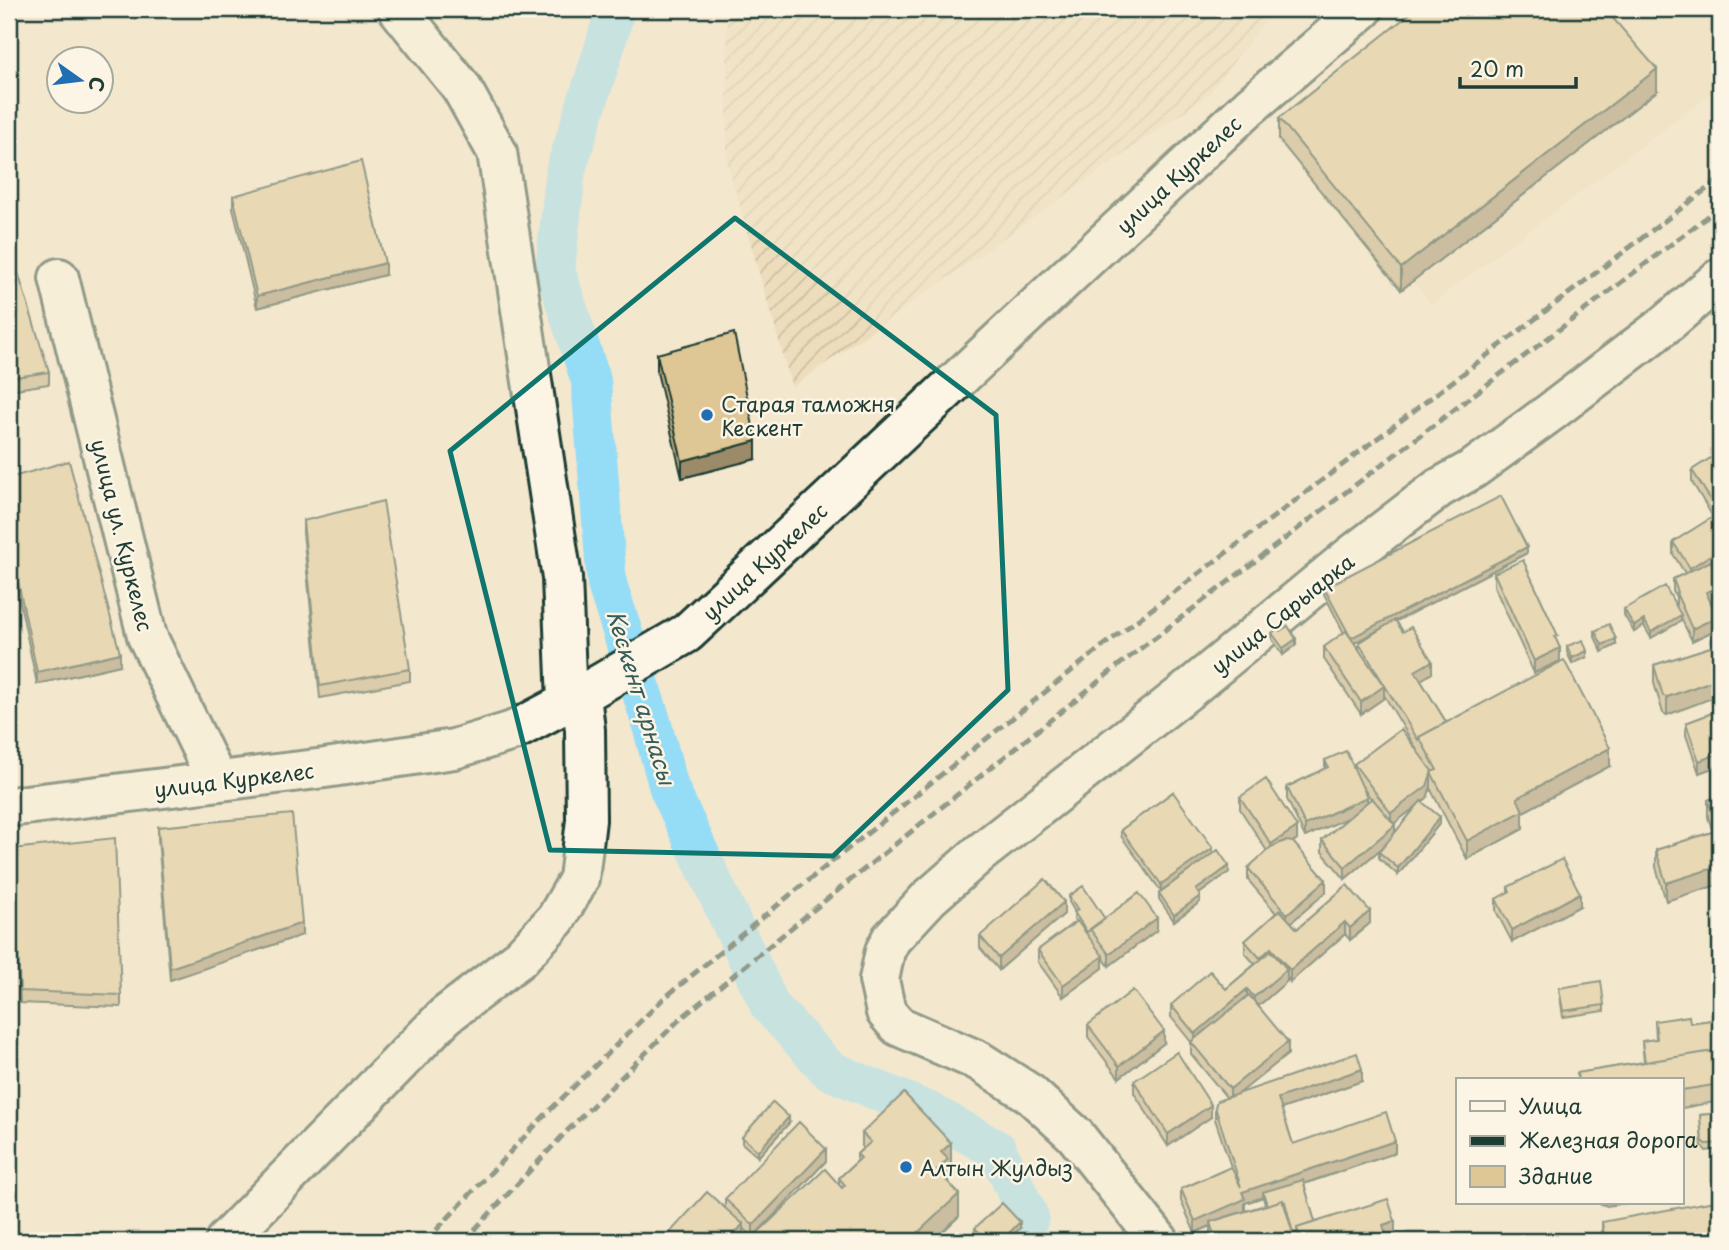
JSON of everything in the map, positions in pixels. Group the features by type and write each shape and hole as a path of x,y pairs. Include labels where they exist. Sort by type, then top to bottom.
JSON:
{"street":[{"path":"225,1241 445,1016 519,958 556,919 579,879 586,820 585,730 574,698 562,578 497,152 461,87 398,9"},
{"name":"улица Куркелес","path":"9,807 325,768 454,749 513,731 687,633 1250,106 1363,9"},
{"name":"улица ул. Куркелес","path":"59,278 147,636 217,781"},
{"name":"улица Сарыарка","path":"1157,1241 1075,1135 1029,1093 979,1061 898,1026 886,1012 879,980 885,951 891,939 929,898 979,854 1188,690 1352,555 1439,488 1473,469 1562,404 1666,324 1720,278"}],"highlighted area":[{"path":"735,218 996,415 1008,690 833,856 550,850 450,451"}],"shaded area":[{"path":"727,9 1274,9 1209,94 792,387 727,161"},
{"path":"1422,9 1720,9 1720,87 1431,304 1286,124"}],"building":[{"path":"1416,9 1605,9 1657,69 1401,268 1279,118"},
{"path":"361,161 385,263 257,296 233,196"},
{"path":"15,263 49,372 9,378 9,264"},
{"name":"Старая таможня Кескент","path":"734,333 756,441 682,461 657,354"},
{"path":"1720,367 1720,383 1713,371"},
{"path":"1720,452 1720,549 1690,568 1673,542 1719,513 1692,470"},
{"path":"69,461 120,653 37,672 9,539 9,478"},
{"path":"1501,496 1527,547 1351,638 1324,588"},
{"path":"383,501 410,669 320,686 303,521"},
{"path":"1523,560 1558,636 1555,637 1560,648 1534,661 1494,573"},
{"path":"1711,561 1720,586 1706,592 1717,617 1692,629 1676,593 1678,592 1673,579"},
{"path":"1665,586 1681,615 1651,632 1644,620 1634,626 1624,609"},
{"path":"1395,620 1403,632 1411,627 1432,661 1415,671 1446,722 1418,740 1359,643"},
{"path":"1609,624 1616,639 1602,645 1595,631"},
{"path":"1288,626 1296,639 1283,648 1272,633 1278,628 1280,631"},
{"path":"1346,631 1384,686 1361,702 1324,647"},
{"path":"1583,640 1587,651 1572,658 1567,646"},
{"path":"1720,644 1720,678 1667,697 1663,696 1654,665"},
{"path":"1564,660 1610,748 1517,798 1523,811 1467,841 1431,772 1437,770 1419,737"},
{"path":"1720,710 1720,753 1699,761 1686,723"},
{"path":"1401,729 1432,771 1427,786 1391,813 1354,764"},
{"path":"1346,751 1367,797 1305,825 1287,787 1328,767 1325,760"},
{"path":"1266,779 1297,827 1271,844 1240,797"},
{"path":"1173,792 1213,848 1161,884 1121,830"},
{"path":"1720,796 1720,866 1666,883 1656,850 1718,830 1708,800"},
{"path":"1372,798 1395,825 1345,867 1322,840"},
{"path":"1421,801 1440,817 1398,868 1379,852"},
{"path":"292,814 302,923 170,968 158,827"},
{"path":"115,838 121,995 20,991 12,849"},
{"path":"1285,841 1293,842 1326,880 1287,914 1248,868 1271,847"},
{"path":"1218,850 1229,866 1196,890 1200,896 1174,915 1159,893"},
{"path":"1562,859 1580,893 1512,930 1496,899 1510,891 1508,887"},
{"path":"1045,879 1064,902 999,958 980,936"},
{"path":"1347,885 1370,911 1350,928 1345,922 1290,970 1271,948 1260,958 1245,941 1280,910 1297,929"},
{"path":"1083,886 1105,919 1087,932 1074,912 1078,910 1069,896"},
{"path":"1139,893 1157,918 1109,954 1090,929"},
{"path":"1077,921 1103,956 1063,985 1038,950"},
{"path":"1271,951 1287,969 1254,997 1247,989 1195,1034 1171,1005 1210,971 1226,989"},
{"path":"1601,981 1604,1005 1563,1011 1559,988"},
{"path":"1133,990 1164,1031 1119,1066 1088,1025"},
{"path":"1249,995 1288,1042 1230,1089 1191,1042"},
{"path":"1689,1016 1690,1023 1720,1019 1720,1050 1645,1062 1642,1041 1657,1039 1655,1021"},
{"path":"1720,1050 1720,1084 1684,1090 1684,1078 1578,1078 1577,1073"},
{"path":"1177,1052 1211,1105 1168,1134 1134,1081"},
{"path":"1357,1053 1362,1069 1278,1098 1293,1144 1386,1112 1395,1141 1242,1192 1245,1199 1195,1221 1181,1189 1231,1167 1241,1187 1215,1107 1217,1101"},
{"name":"Алтын Жулдыз","path":"904,1093 951,1143 941,1152 948,1159 937,1170 959,1194 909,1241 749,1241 825,1169 842,1188 845,1185 839,1178 861,1158 857,1154 871,1142 862,1133"},
{"path":"773,1102 789,1117 758,1151 742,1137"},
{"path":"1720,1113 1720,1143 1706,1144 1702,1140 1700,1115"},
{"path":"799,1122 826,1149 753,1225 725,1199"},
{"path":"1303,1180 1315,1222 1297,1228 1297,1233 1293,1233 1285,1202 1283,1203 1283,1200 1267,1205 1263,1192"},
{"path":"707,1192 743,1224 729,1241 669,1241 665,1238"},
{"path":"1388,1199 1395,1221 1383,1225 1386,1235 1367,1241 1301,1241 1297,1228"},
{"path":"1283,1200 1295,1241 1216,1241 1210,1222"},
{"path":"1720,1200 1720,1241 1605,1241 1602,1222"},
{"path":"1002,1203 1020,1222 1001,1241 988,1241 975,1228"}],"waterway":[{"name":"Кескент арнасы","path":"615,9 566,169 555,270 591,381 607,584 650,718 669,788 770,1006 829,1070 929,1112 997,1150 1029,1217 1020,1241"}],"railway":[{"path":"426,1241 546,1114 663,999 1103,646 1720,179"},
{"path":"464,1241 567,1131 680,1019 1119,665 1720,207"}],"place":[{"name":"Старая таможня Кескент","path":"707,415"},
{"name":"Алтын Жулдыз","path":"906,1167"}]}
